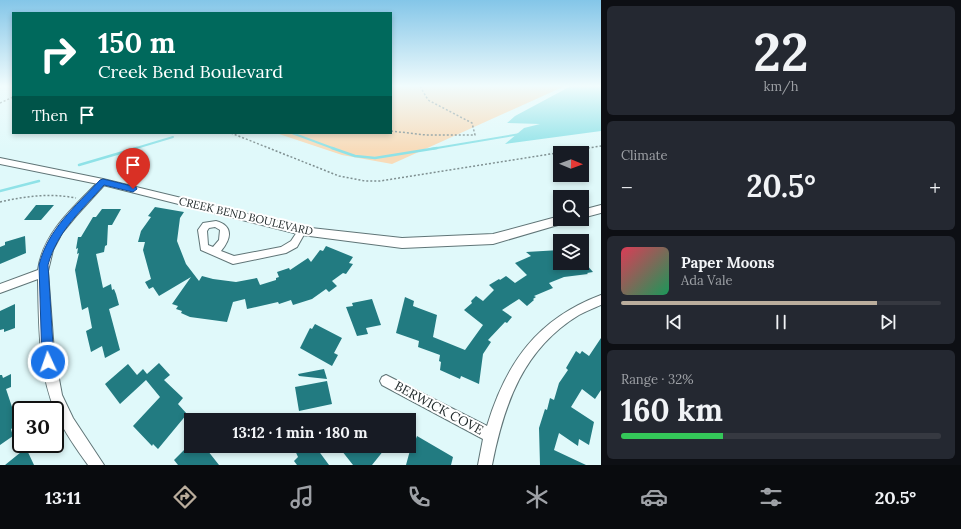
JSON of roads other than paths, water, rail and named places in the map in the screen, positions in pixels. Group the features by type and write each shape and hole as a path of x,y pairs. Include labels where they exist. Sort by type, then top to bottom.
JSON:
{"street":[{"name":"CREEK BEND BOULEVARD","path":"0,161 103,182 302,230 402,243 493,239 553,222"},
{"path":"97,465 67,422 58,403 52,383 48,362 43,273 47,252 53,239 62,226 103,182"},
{"path":"589,212 601,209"},
{"path":"215,252 233,260 283,250 294,244 302,230"},
{"path":"0,289 43,273"},
{"path":"485,465 498,410 521,363 532,348 561,321 584,307 601,300"},
{"name":"BERWICK COVE","path":"386,381 491,436"}],"water":[{"path":"530,108 601,108 601,131 505,144 524,128 540,124 507,123 515,116"}],"waterway":[{"path":"295,134 335,149"},
{"path":"435,148 520,134"},
{"path":"133,149 173,137"},
{"path":"79,165 137,148"},
{"path":"332,148 355,156 375,158 435,148"},
{"path":"431,149 435,148"},
{"path":"0,191 39,181"}]}
